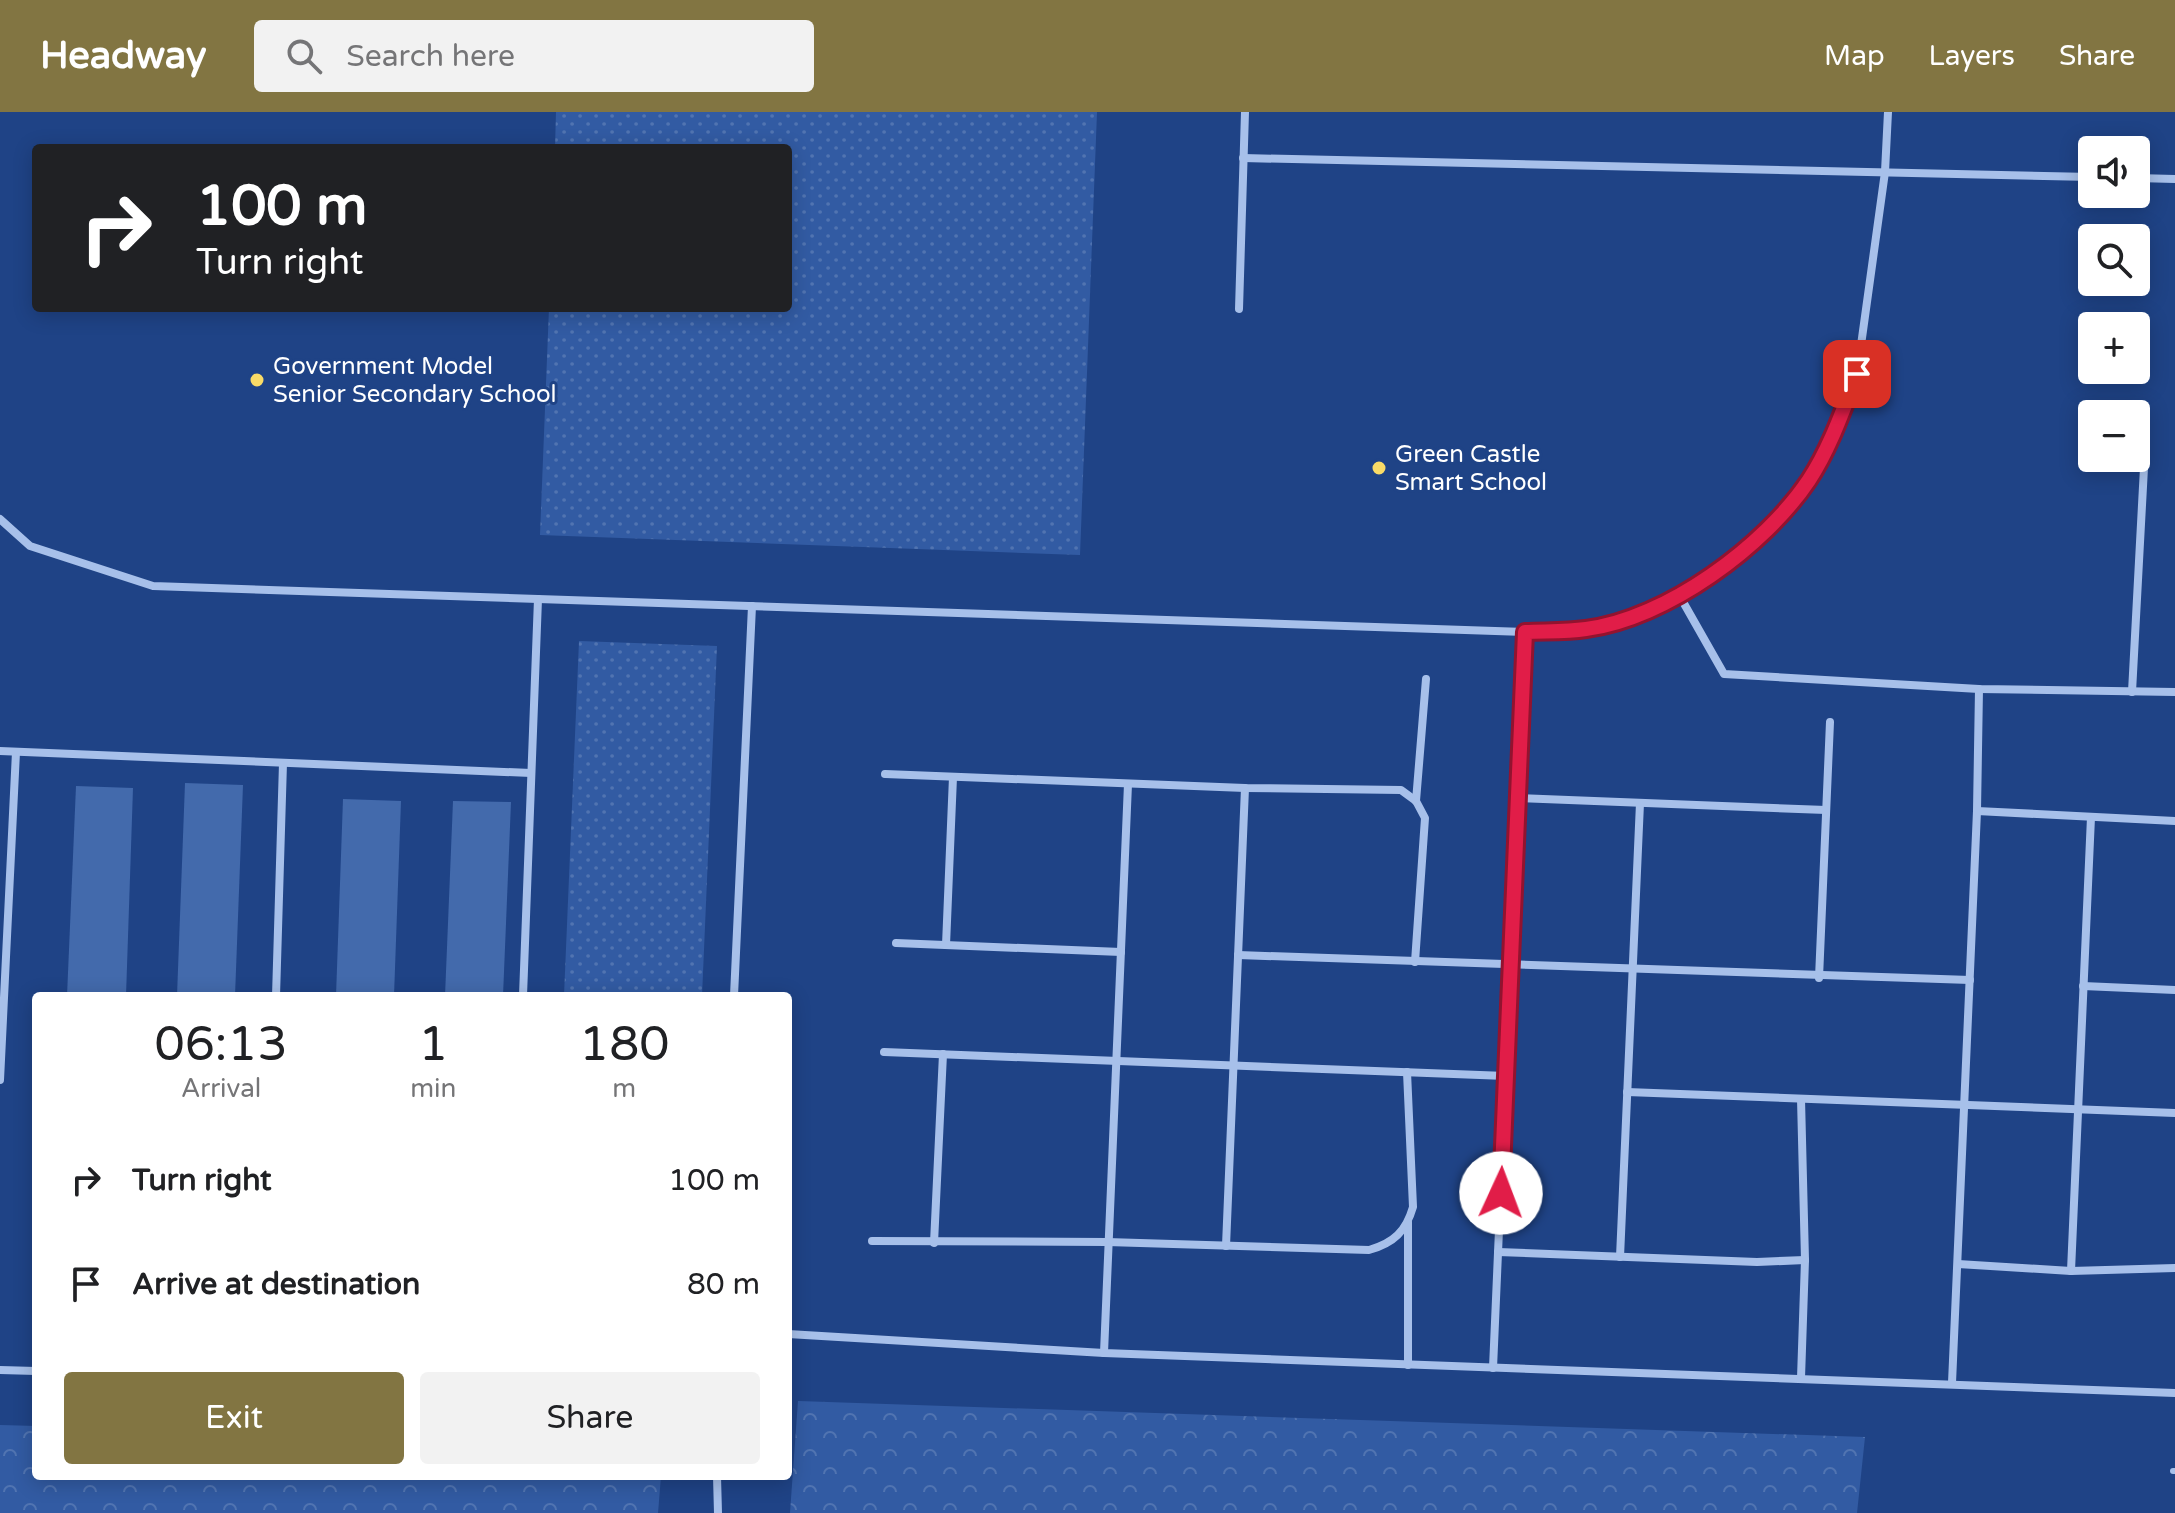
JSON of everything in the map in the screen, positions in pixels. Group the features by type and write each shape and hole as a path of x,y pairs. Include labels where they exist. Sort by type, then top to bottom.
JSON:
{"street":[{"path":"1239,309 1245,112"},
{"path":"0,519 30,546 153,586 1525,632 1588,629 1632,617 1717,573 1758,541 1809,479 1832,437 1857,374 1885,172 1888,112"},
{"path":"1243,158 2078,177"},
{"path":"2150,178 2175,179"},
{"path":"2132,692 2144,472"},
{"path":"1678,593 1724,674 1979,689 2175,692"},
{"path":"523,992 538,599"},
{"path":"734,992 752,606"},
{"path":"1493,1368 1525,632"},
{"path":"1416,801 1426,679"},
{"path":"1952,1383 1977,811 1979,689"},
{"path":"1819,978 1830,722"},
{"path":"0,751 531,773"},
{"path":"0,1080 16,752"},
{"path":"276,992 283,763"},
{"path":"885,774 1245,788 1401,790 1416,801 1425,818 1415,962"},
{"path":"946,945 953,777"},
{"path":"1104,1353 1128,784"},
{"path":"1226,1246 1245,788"},
{"path":"1518,798 1826,810"},
{"path":"1620,1257 1640,803"},
{"path":"1977,811 2175,821"},
{"path":"2071,1271 2091,817"},
{"path":"896,943 1121,952"},
{"path":"1238,955 1819,978 1970,980"},
{"path":"2083,986 2175,990"},
{"path":"884,1052 1506,1076"},
{"path":"934,1243 943,1054"},
{"path":"1407,1072 1413,1207 1408,1222 1408,1365"},
{"path":"1627,1092 1965,1102 2175,1113"},
{"path":"1801,1099 1805,1260 1801,1378"},
{"path":"872,1241 1107,1242 1369,1250 1386,1245 1408,1222"},
{"path":"1498,1252 1757,1262 1805,1260"},
{"path":"1958,1264 2071,1271 2175,1268"},
{"path":"792,1334 1104,1353 2175,1393"},
{"path":"0,1370 32,1371"},
{"path":"717,1480 718,1513"}],"green space":[{"path":"556,112 1097,112 1080,555 540,535 549,312 792,312 792,144 555,144"},
{"path":"579,641 717,646 702,992 564,992"},
{"path":"798,1401 1865,1437 1857,1513 790,1513"},
{"path":"0,1425 32,1426 32,1480 661,1480 658,1513 0,1513"}],"building":[{"path":"185,783 243,785 235,992 177,992"},
{"path":"76,786 133,788 126,992 67,992"},
{"path":"343,799 401,801 394,992 336,992"},
{"path":"453,801 511,802 503,992 445,992"}],"place":[{"name":"Government Model Senior Secondary School","path":"257,380"},
{"name":"Green Castle Smart School","path":"1379,468"}],"route":[{"path":"1501,1193 1525,632 1588,629 1632,617 1717,573 1758,541 1809,479 1832,437 1857,374"}]}
